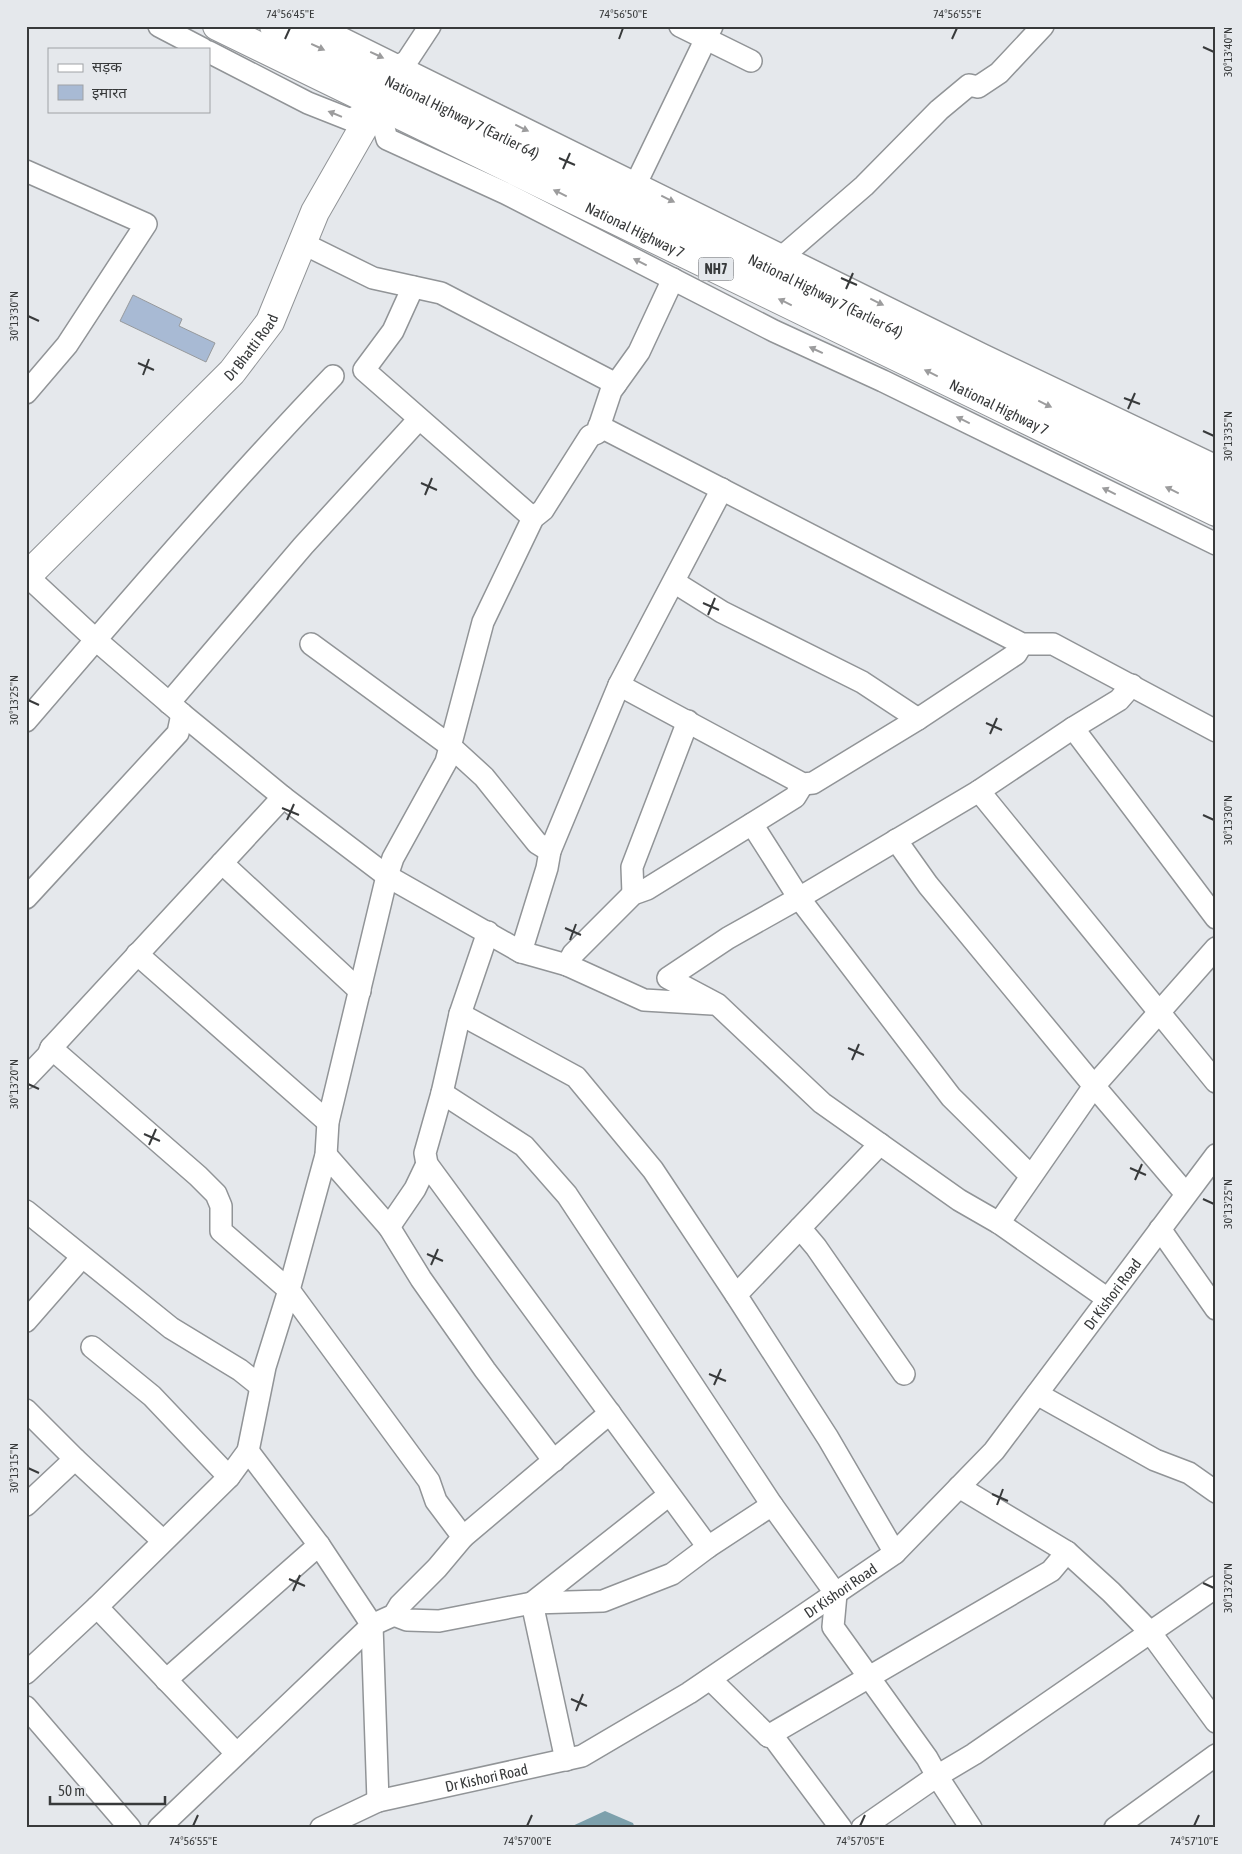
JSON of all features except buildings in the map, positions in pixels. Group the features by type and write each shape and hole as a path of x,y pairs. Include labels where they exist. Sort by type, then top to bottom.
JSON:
{"main road":[{"name":"National Highway 7","path":"217,26 390,84 1216,512"},
{"name":"National Highway 7 (Earlier 64)","path":"274,26 390,84 632,191 1216,487"},
{"name":"Dr Bhatti Road","path":"26,574 42,562 232,372 270,322 315,212 390,84"}],"street":[{"path":"159,26 200,48"},
{"path":"317,26 390,84"},
{"path":"210,53 308,103 351,120 390,84 430,26"},
{"path":"680,26 709,32 751,61"},
{"path":"783,256 864,186 939,110 969,86 978,87 999,73 1043,26"},
{"path":"709,32 632,191 783,256 1216,466"},
{"path":"390,84 387,139 505,193 774,330 883,381 1216,544"},
{"path":"26,171 146,224 67,344 26,393"},
{"path":"302,243 373,278 441,293 616,384"},
{"path":"26,1673 98,1607 229,1477 248,1451 260,1386 289,1290 326,1154 328,1122 387,876 393,858 446,762 483,622 533,518 543,510 590,436 597,433 611,391 639,352 673,279"},
{"path":"413,286 393,330 364,370 533,518"},
{"path":"26,721 280,431 333,376"},
{"path":"26,898 178,733 176,709 303,546 419,418"},
{"path":"599,426 1022,644 1052,644 1216,731"},
{"path":"521,952 547,868 550,851 619,685 722,489"},
{"path":"26,574 96,640 176,709 283,797 387,876 521,952 567,964 644,1000 717,1004"},
{"path":"674,582 722,612 862,682 918,719"},
{"path":"311,644 449,745 484,777 537,843 550,851"},
{"path":"619,685 804,784 813,783 918,719 1016,654 1022,644"},
{"path":"1108,1299 999,1223 959,1200 822,1103 717,1004 668,978 728,938 979,791 1073,728 1119,700 1132,685"},
{"path":"633,894 632,867 688,721"},
{"path":"1073,728 1216,918"},
{"path":"567,964 573,954 633,894 647,889 796,797 804,784"},
{"path":"979,791 1216,1082"},
{"path":"26,1078 48,1054 51,1048 283,797"},
{"path":"752,824 799,898 951,1097 1031,1176"},
{"path":"896,840 928,885 1186,1194"},
{"path":"222,863 360,990"},
{"path":"488,932 460,1014 442,1093 425,1153 427,1164 708,1547"},
{"path":"999,1223 1094,1086 1216,948"},
{"path":"138,954 328,1122"},
{"path":"460,1014 576,1077 653,1170 828,1438 895,1553"},
{"path":"51,1048 198,1176 216,1194 221,1206 221,1231 289,1290 429,1481 436,1501 463,1537"},
{"path":"442,1093 524,1146 567,1195 772,1505 836,1594 833,1627 927,1758 972,1828"},
{"path":"736,1295 880,1144"},
{"path":"326,1154 389,1227 421,1279 485,1370 554,1461"},
{"name":"Dr Kishori Road","path":"321,1828 378,1801 582,1756 689,1693 895,1553 994,1452 1216,1155"},
{"path":"389,1227 415,1189 427,1164"},
{"path":"26,1211 171,1328 240,1370 260,1386"},
{"path":"800,1228 816,1247 904,1374"},
{"path":"1160,1229 1216,1309"},
{"path":"26,1321 82,1257"},
{"path":"92,1347 152,1396 229,1477"},
{"path":"1037,1394 1155,1460 1189,1473 1216,1492"},
{"path":"26,1410 75,1459 163,1541"},
{"path":"159,1828 372,1625 394,1615 400,1604 437,1568 463,1537 610,1413"},
{"path":"248,1451 319,1545 372,1625 378,1801"},
{"path":"26,1505 75,1459"},
{"path":"959,1487 1067,1552 1111,1592 1150,1632 1216,1722"},
{"path":"532,1603 670,1495"},
{"path":"394,1615 407,1620 439,1621 532,1603 603,1601 672,1574 708,1547 772,1505"},
{"path":"166,1680 319,1545"},
{"path":"768,1736 1051,1571 1067,1552"},
{"path":"862,1828 937,1776 974,1754 1216,1587"},
{"path":"532,1603 566,1760"},
{"path":"98,1607 236,1753"},
{"path":"710,1679 768,1736 774,1738 841,1828"},
{"path":"26,1707 130,1828"},
{"path":"1115,1828 1216,1755"}],"water":[{"path":"605,1811 633,1823 635,1828 568,1828"}]}
